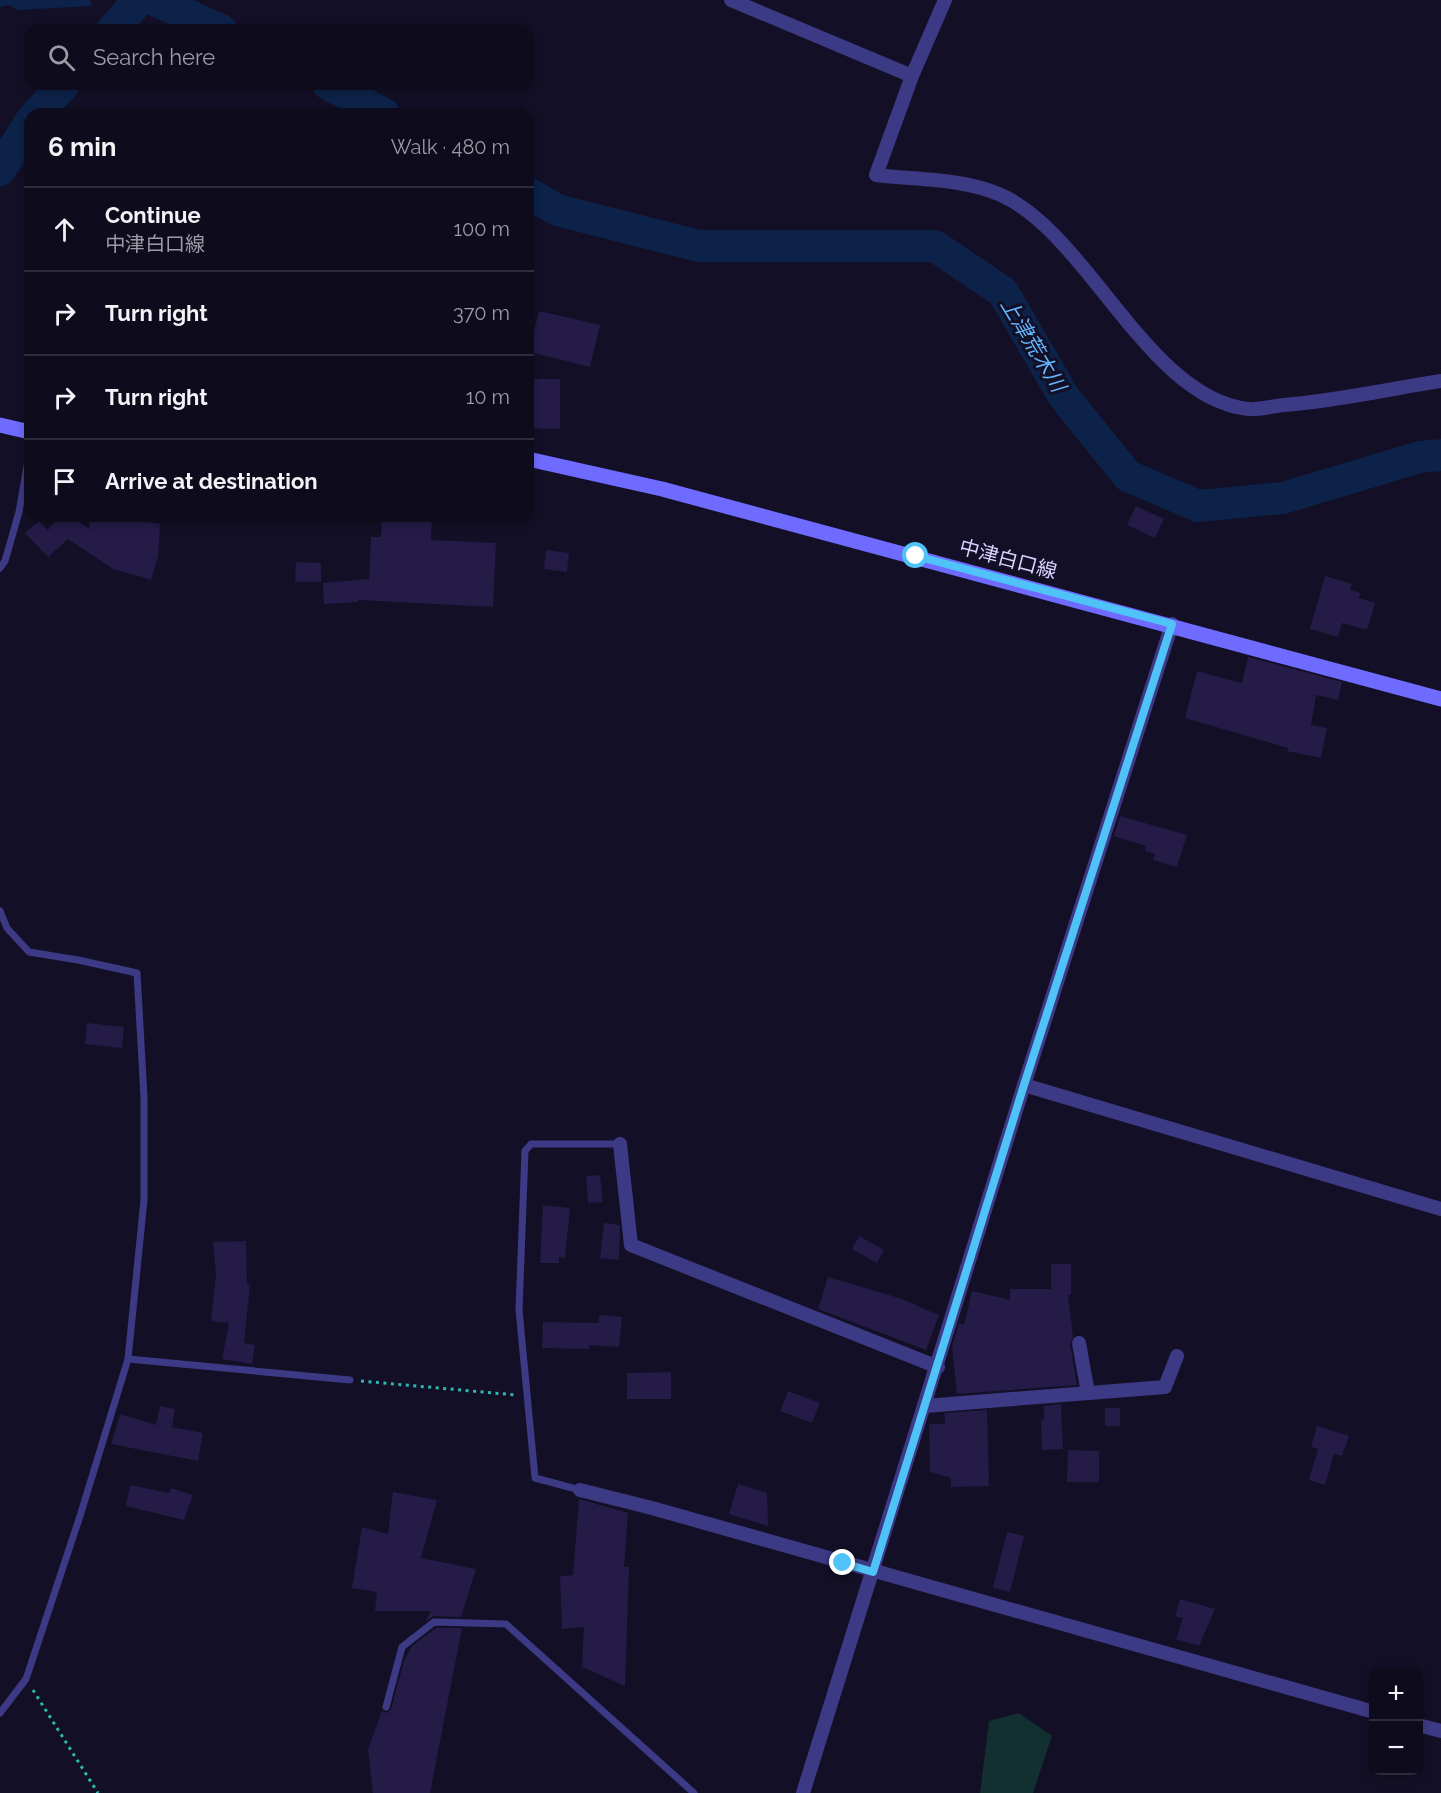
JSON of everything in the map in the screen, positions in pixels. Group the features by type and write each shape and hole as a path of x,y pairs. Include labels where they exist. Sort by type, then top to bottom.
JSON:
{"main road":[{"path":"0,425 24,431"},
{"name":"中津白口線","path":"534,460 663,489 1172,624 1441,699"}],"street":[{"path":"731,0 912,76"},
{"path":"945,0 912,76 876,175 966,184 1002,196 1039,219 1138,334 1176,373 1209,396 1247,409 1303,404 1441,381"},
{"path":"803,1793 926,1406 1024,1085 1172,624"},
{"path":"1024,1085 1441,1209"},
{"path":"620,1144 631,1245 938,1367"},
{"path":"1079,1343 1088,1393"},
{"path":"926,1406 1165,1387 1177,1356"},
{"path":"580,1490 652,1508 1369,1711"},
{"path":"1423,1726 1441,1731"}],"lane":[{"path":"0,568 5,561 19,512 24,483"},
{"path":"0,911 7,928 29,952 78,960 137,974 144,1086 144,1200 128,1359 26,1679 0,1713"},
{"path":"580,1490 536,1478 519,1310 525,1151 531,1144 620,1144"},
{"path":"128,1359 350,1380"},
{"path":"386,1707 402,1647 434,1622 506,1624 694,1793"}],"path":[{"path":"350,1380 529,1396"},
{"path":"26,1679 98,1793"}],"green space":[{"path":"1019,1713 1052,1736 1033,1793 980,1793 989,1721"}],"water":[{"path":"0,0 90,0 92,6 17,10 9,5 0,7"}],"building":[{"path":"539,311 600,325 590,367 534,353 534,332"},
{"path":"534,379 560,379 560,429 534,428"},
{"path":"1136,506 1164,519 1155,538 1127,525"},
{"path":"38,522 48,530 54,522 79,522 89,529 90,522 160,524 158,556 151,580 113,569 68,539 48,557 25,533"},
{"path":"382,522 432,522 431,540 496,543 493,607 358,600 358,602 324,604 323,583 369,579 371,537 381,537"},
{"path":"546,550 569,553 567,572 544,569"},
{"path":"296,562 321,563 321,582 295,582"},
{"path":"1325,576 1352,584 1350,590 1360,593 1359,598 1375,603 1367,630 1342,623 1338,637 1310,629"},
{"path":"1248,657 1342,682 1338,700 1316,695 1311,725 1327,728 1321,758 1287,751 1288,748 1185,718 1197,671 1242,683"},
{"path":"1120,816 1187,835 1177,867 1153,860 1155,854 1145,851 1146,846 1114,836"},
{"path":"87,1023 124,1027 122,1048 85,1044"},
{"path":"600,1175 603,1202 588,1203 586,1176"},
{"path":"543,1205 570,1208 565,1258 559,1257 559,1263 540,1263"},
{"path":"604,1223 620,1225 619,1260 600,1258"},
{"path":"859,1236 884,1250 877,1263 852,1249"},
{"path":"246,1241 247,1284 250,1285 244,1343 255,1345 252,1364 222,1359 229,1323 211,1321 216,1275 213,1242"},
{"path":"1051,1264 1071,1264 1071,1295 1068,1295 1073,1337 1070,1344 1077,1385 957,1394 952,1346 959,1323 964,1325 972,1291 1010,1300 1010,1289 1051,1289"},
{"path":"828,1277 899,1298 939,1315 926,1350 818,1309"},
{"path":"599,1315 622,1317 619,1347 589,1345 589,1349 542,1348 543,1322 599,1323"},
{"path":"671,1372 671,1399 627,1399 627,1373"},
{"path":"788,1391 820,1403 812,1423 780,1411"},
{"path":"1061,1404 1063,1449 1042,1450 1041,1420 1044,1419 1044,1406"},
{"path":"160,1406 175,1409 172,1427 203,1433 198,1461 111,1444 120,1414 156,1425"},
{"path":"1105,1408 1120,1408 1120,1426 1105,1426"},
{"path":"987,1410 989,1486 951,1487 951,1478 930,1472 929,1424 945,1424 944,1413"},
{"path":"1317,1426 1349,1436 1342,1456 1334,1454 1325,1485 1309,1480 1318,1449 1311,1447"},
{"path":"1068,1450 1099,1451 1099,1482 1067,1482"},
{"path":"738,1484 767,1493 768,1526 729,1514"},
{"path":"130,1485 169,1493 171,1488 193,1495 184,1520 126,1506"},
{"path":"393,1492 437,1500 421,1558 476,1569 461,1617 434,1616 425,1622 431,1611 375,1611 377,1592 352,1588 362,1527 388,1534"},
{"path":"579,1499 628,1513 624,1567 629,1567 625,1686 582,1667 584,1627 562,1629 560,1576 573,1575"},
{"path":"1007,1532 1024,1536 1010,1592 993,1588"},
{"path":"1180,1599 1215,1609 1199,1646 1176,1639 1183,1618 1175,1616"},
{"path":"436,1628 462,1628 430,1793 373,1793 368,1749 382,1711 387,1713 391,1709 404,1661 412,1646"}],"waterway":[{"name":"上津荒木川","path":"117,24 139,0"},
{"name":"上津荒木川","path":"154,0 208,24"},
{"name":"上津荒木川","path":"42,108 59,90"},
{"name":"上津荒木川","path":"339,90 373,108"},
{"name":"上津荒木川","path":"0,170 24,132"},
{"name":"上津荒木川","path":"534,197 557,210 699,246 935,246 1003,292 1064,397 1128,476 1198,506 1283,498 1420,457 1441,455"}],"route":[{"path":"843,1563 873,1572 1024,1085 1172,624 916,556"}]}
